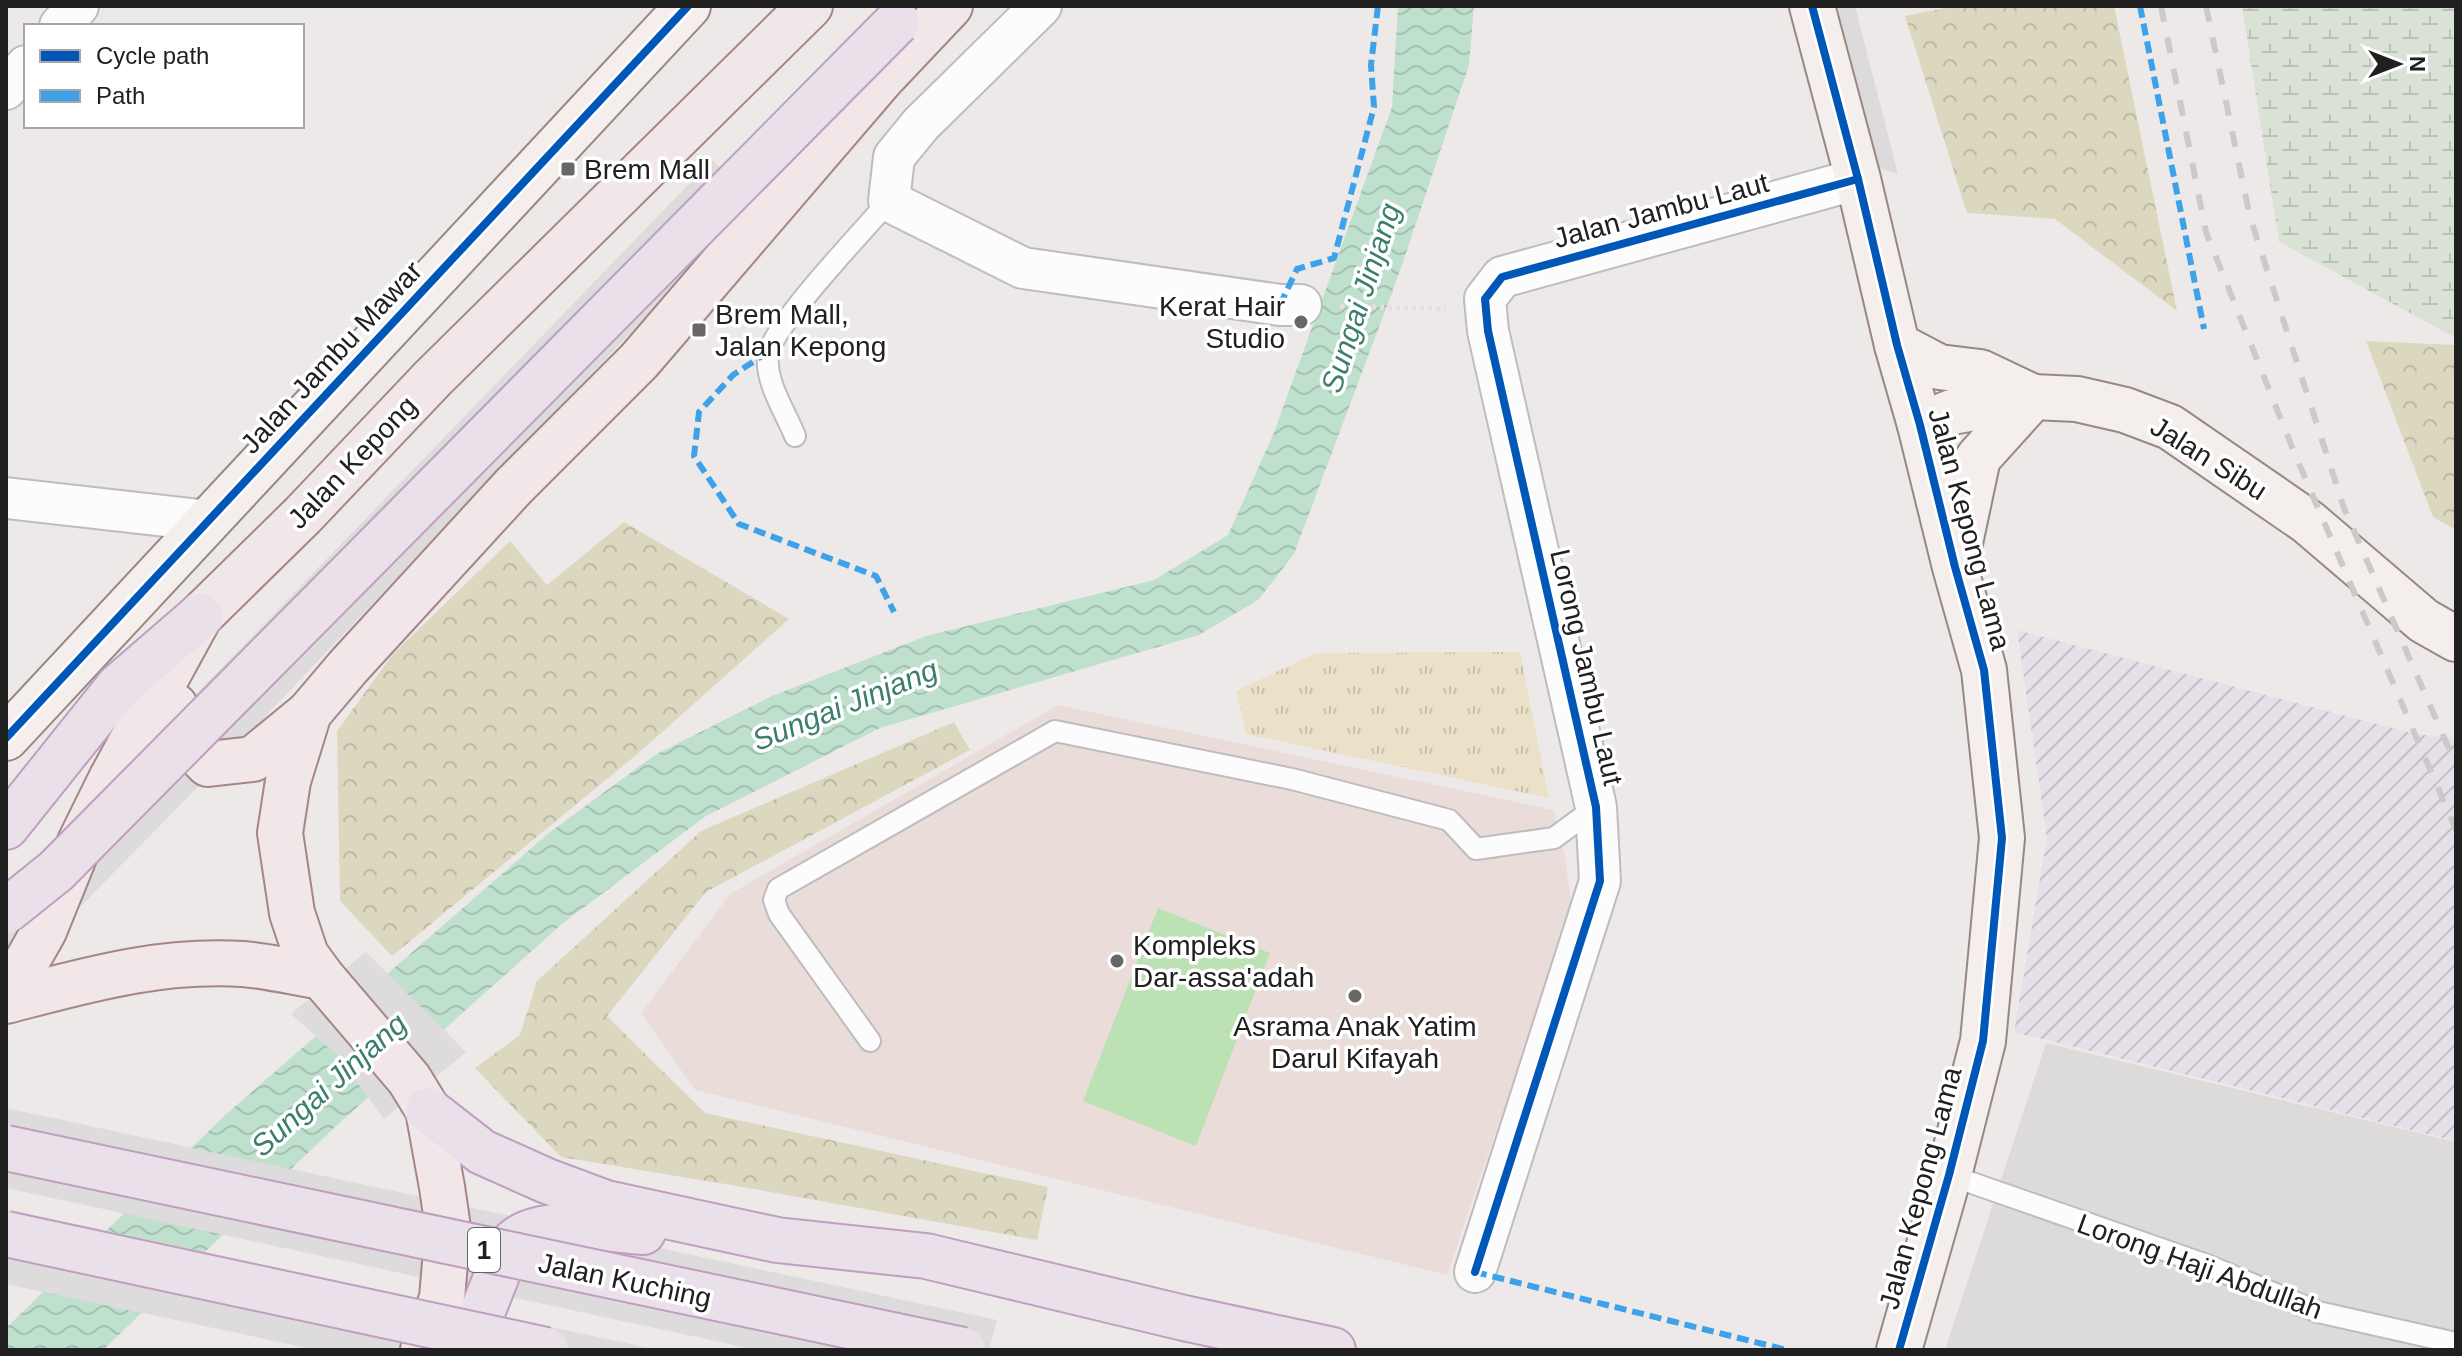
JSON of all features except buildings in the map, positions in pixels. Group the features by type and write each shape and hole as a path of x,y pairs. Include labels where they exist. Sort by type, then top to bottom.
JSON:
{"highway":[{"path":"6,911 56,871 907,14"},
{"path":"6,827 118,687 200,616"},
{"path":"418,1095 482,1152 547,1181 606,1203 777,1240"},
{"name":"Jalan Kuching","path":"6,1148 963,1350"},
{"path":"472,1350 474,1335 488,1298 512,1245 525,1235 556,1226 777,1240 926,1256 1333,1350"},
{"path":"6,1234 546,1350"}],"main road":[{"name":"Jalan Kepong","path":"6,999 44,931 80,842 111,779 200,616 303,515 433,378 810,6"},
{"path":"200,616 177,676 174,730 208,764 253,759 309,713 513,487 639,361 881,79 950,6"},
{"path":"309,713 288,781 280,833 292,913 306,955 418,1095 442,1187 448,1228 442,1298 423,1350"},
{"path":"6,999 151,966 246,964 322,977"}],"street":[{"path":"62,24 78,6"},
{"name":"Jalan Jambu Mawar","path":"6,738 688,6"},
{"path":"1041,6 921,124 894,157 889,201 1023,268 1280,305 1316,305"},
{"name":"Jalan Kepong Lama","path":"1812,6 1858,179 1897,345 1984,670 2002,838 1983,1041 1899,1350"},
{"path":"6,89 24,68"},
{"name":"Jalan Jambu Laut","path":"1485,299 1502,277 1858,179"},
{"name":"Lorong Jambu Laut","path":"1475,1272 1600,881 1596,807 1488,331 1485,299"},
{"path":"1897,345 1939,367 1980,372 2033,397 1978,458 1955,567"},
{"name":"Jalan Sibu","path":"1920,425 1952,412 2033,397 2077,399 2125,410 2170,427 2308,522 2424,621 2456,639"},
{"path":"6,498 209,521"}],"lane":[{"path":"795,436 768,374 768,352 786,319 889,201"},
{"path":"870,1041 779,914 774,900 778,889 1055,731 1292,779 1449,820 1476,849 1554,838 1596,807"},
{"name":"Lorong Haji Abdullah","path":"1949,1175 2207,1265 2318,1312 2456,1343"}],"path":[{"path":"1316,305 1445,309"}],"shaded area":[{"path":"1830,6 1855,6 1898,174 1873,166"},
{"path":"2017,630 2415,734 2456,738 2456,1141 2014,1032 2047,838"},
{"name":"Kompleks Dar-assa'adah","path":"1058,705 1554,810 1565,856 1572,910 1447,1275 695,1090 641,1013 730,894"},
{"path":"2046,1043 2456,1142 2456,1350 1945,1350"}],"green space":[{"path":"1955,6 2114,6 2177,311 2055,219 1967,213 1905,16"},
{"path":"2242,6 2456,6 2456,338 2279,242"},
{"path":"2366,341 2456,345 2456,530 2433,517"},
{"path":"624,522 789,619 641,751 392,956 340,901 337,731 393,654 510,541 547,585"},
{"path":"1520,652 1549,798 1246,734 1236,691 1316,653"},
{"path":"954,722 970,750 706,892 607,1016 705,1113 1048,1187 1037,1240 561,1157 475,1068 520,1035 537,981 701,831"},
{"path":"1158,908 1270,953 1196,1146 1083,1101"}],"water":[{"name":"Sungai Jinjang","path":"1398,6 1474,6 1469,65 1400,271 1294,554 1258,600 1199,635 880,728 706,816 563,923 335,1127 103,1350 6,1350 6,1328 222,1118 550,832 655,755 772,696 926,636 1154,580 1228,535 1273,435 1392,107"}],"pier":[{"path":"712,160 755,202 198,787 83,904 6,968 6,891"},
{"path":"366,952 466,1052 384,1119 338,1056 291,1014"},
{"path":"6,1108 997,1320 989,1350 757,1350 6,1188"},
{"path":"6,1209 658,1350 317,1350 6,1284"}],"railway":[{"path":"2161,6 2206,232 2294,452 2456,830"},
{"path":"2206,6 2250,217 2344,508 2456,765"}],"marked path":[{"path":"1280,305 1297,269 1334,258 1374,107 1371,65 1378,6"},
{"path":"2140,6 2204,329"},
{"path":"768,352 733,375 699,412 694,456 739,524 876,576 894,612"},
{"path":"1475,1272 1787,1350"}],"cycle path":[{"path":"6,738 688,6"},
{"path":"1812,6 1858,179 1897,345 1984,670 2002,838 1983,1041 1899,1350"},
{"path":"1475,1272 1600,881 1596,807 1488,331 1485,299 1502,277 1858,179"}],"place":[{"name":"Brem Mall","path":"568,169"},
{"name":"Kerat Hair Studio","path":"1301,322"},
{"name":"Brem Mall, Jalan Kepong","path":"699,330"},
{"name":"Kompleks Dar-assa'adah","path":"1117,961"},
{"name":"Asrama Anak Yatim Darul Kifayah","path":"1355,996"}]}
